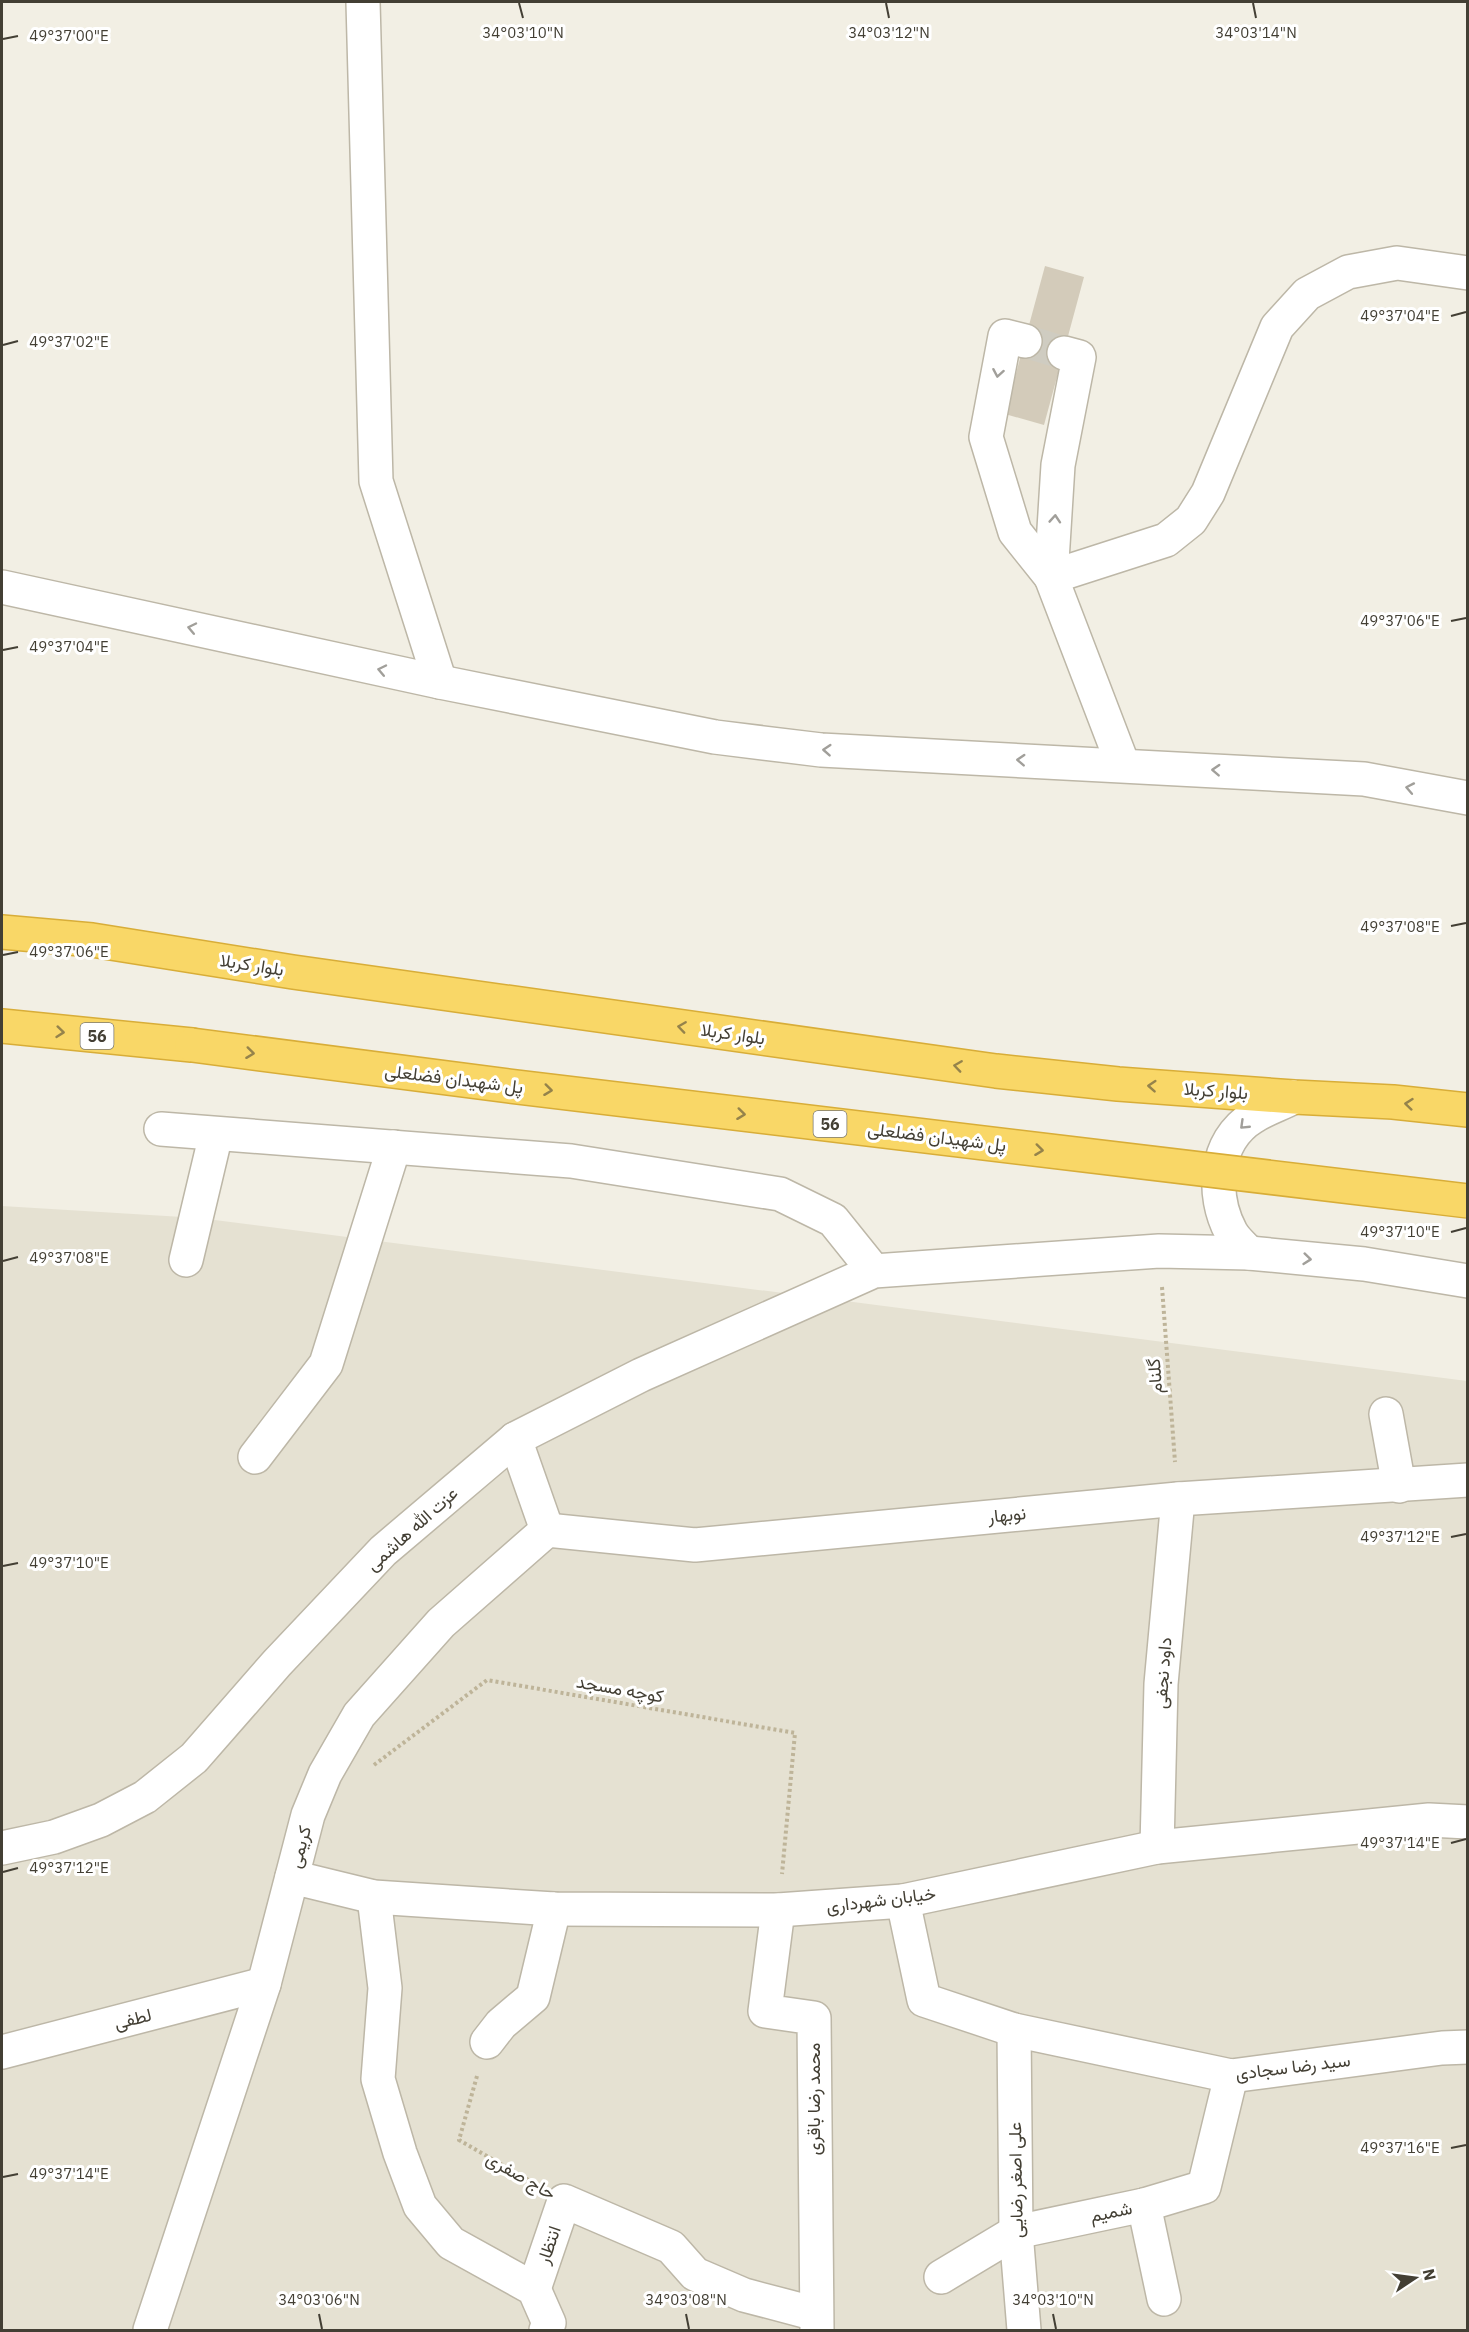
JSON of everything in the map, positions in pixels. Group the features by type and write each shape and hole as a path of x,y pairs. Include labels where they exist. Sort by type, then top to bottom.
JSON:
{"highway":[{"name":"بلوار کربلا","path":"2,932 93,940 305,974 996,1071 1118,1084 1393,1102 1467,1110"},
{"name":"پل شهیدان فضلعلی","path":"2,1026 192,1045 1467,1201"}],"street":[{"path":"363,2 376,481 440,682"},
{"path":"1051,577 1166,540 1191,520 1208,493 1277,327 1307,294 1348,272 1397,264 1467,273"},
{"path":"1025,341 1005,336 986,438 1015,532 1051,577 1123,765"},
{"path":"1051,577 1059,465 1079,357 1064,352"},
{"path":"2,588 440,682 726,739 820,750 1364,779 1467,798"},
{"path":"1249,1253 1232,1235 1222,1212 1219,1164 1232,1137 1251,1118 1294,1097"},
{"path":"161,1129 571,1161 780,1194 833,1220 874,1271 1159,1251 1249,1253 1364,1264 1467,1281"},
{"path":"186,1260 216,1134"},
{"path":"255,1456 326,1364 394,1147"},
{"name":"عزت الله هاشمی","path":"2,1848 54,1837 101,1820 145,1797 194,1758 277,1663 383,1551 516,1439 641,1375 874,1271"},
{"path":"1386,1414 1399,1486"},
{"path":"516,1439 547,1530"},
{"name":"نوبهار","path":"547,1530 695,1545 1178,1499 1467,1480"},
{"name":"داود نجفی","path":"1157,1847 1161,1684 1178,1499"},
{"name":"کریمی","path":"150,2331 264,1984 308,1815 325,1774 359,1715 441,1623 547,1530"},
{"name":"خیابان شهرداری","path":"292,1877 374,1897 554,1909 778,1910 903,1901 1157,1847 1429,1820 1467,1822"},
{"path":"374,1897 385,1988 378,2079 400,2153 420,2206 451,2242 534,2289 549,2323 546,2331"},
{"name":"سید رضا سجادی","path":"903,1901 924,2000 1014,2030 1231,2076 1442,2048 1467,2047"},
{"path":"488,2042 501,2024 533,1997 554,1909"},
{"name":"محمد رضا باقری","path":"778,1910 765,2011 813,2018 816,2322"},
{"name":"لطفی","path":"2,2052 264,1984"},
{"name":"علی اصغر رضایی","path":"1014,2030 1016,2232 1024,2331"},
{"name":"شمیم","path":"941,2277 1016,2232 1144,2205 1204,2187 1231,2076"},
{"name":"انتظار","path":"534,2289 564,2201"},
{"name":"حاج صفری","path":"564,2201 671,2247 695,2274 816,2322"},
{"path":"1144,2205 1164,2299"}],"path":[{"name":"گلنام","path":"1159,1251 1178,1499"},
{"name":"کوچه مسجد","path":"374,1765 487,1680 795,1733 778,1910"},
{"name":"حاج صفری","path":"488,2042 459,2140 564,2201"}],"shaded area":[{"path":"2,1206 199,1218 1467,1381 1467,2330 2,2330"}],"building":[{"path":"1045,266 1084,277 1044,425 1005,414"}],"tunnel":[{"path":"1025,341 1064,353"}]}
